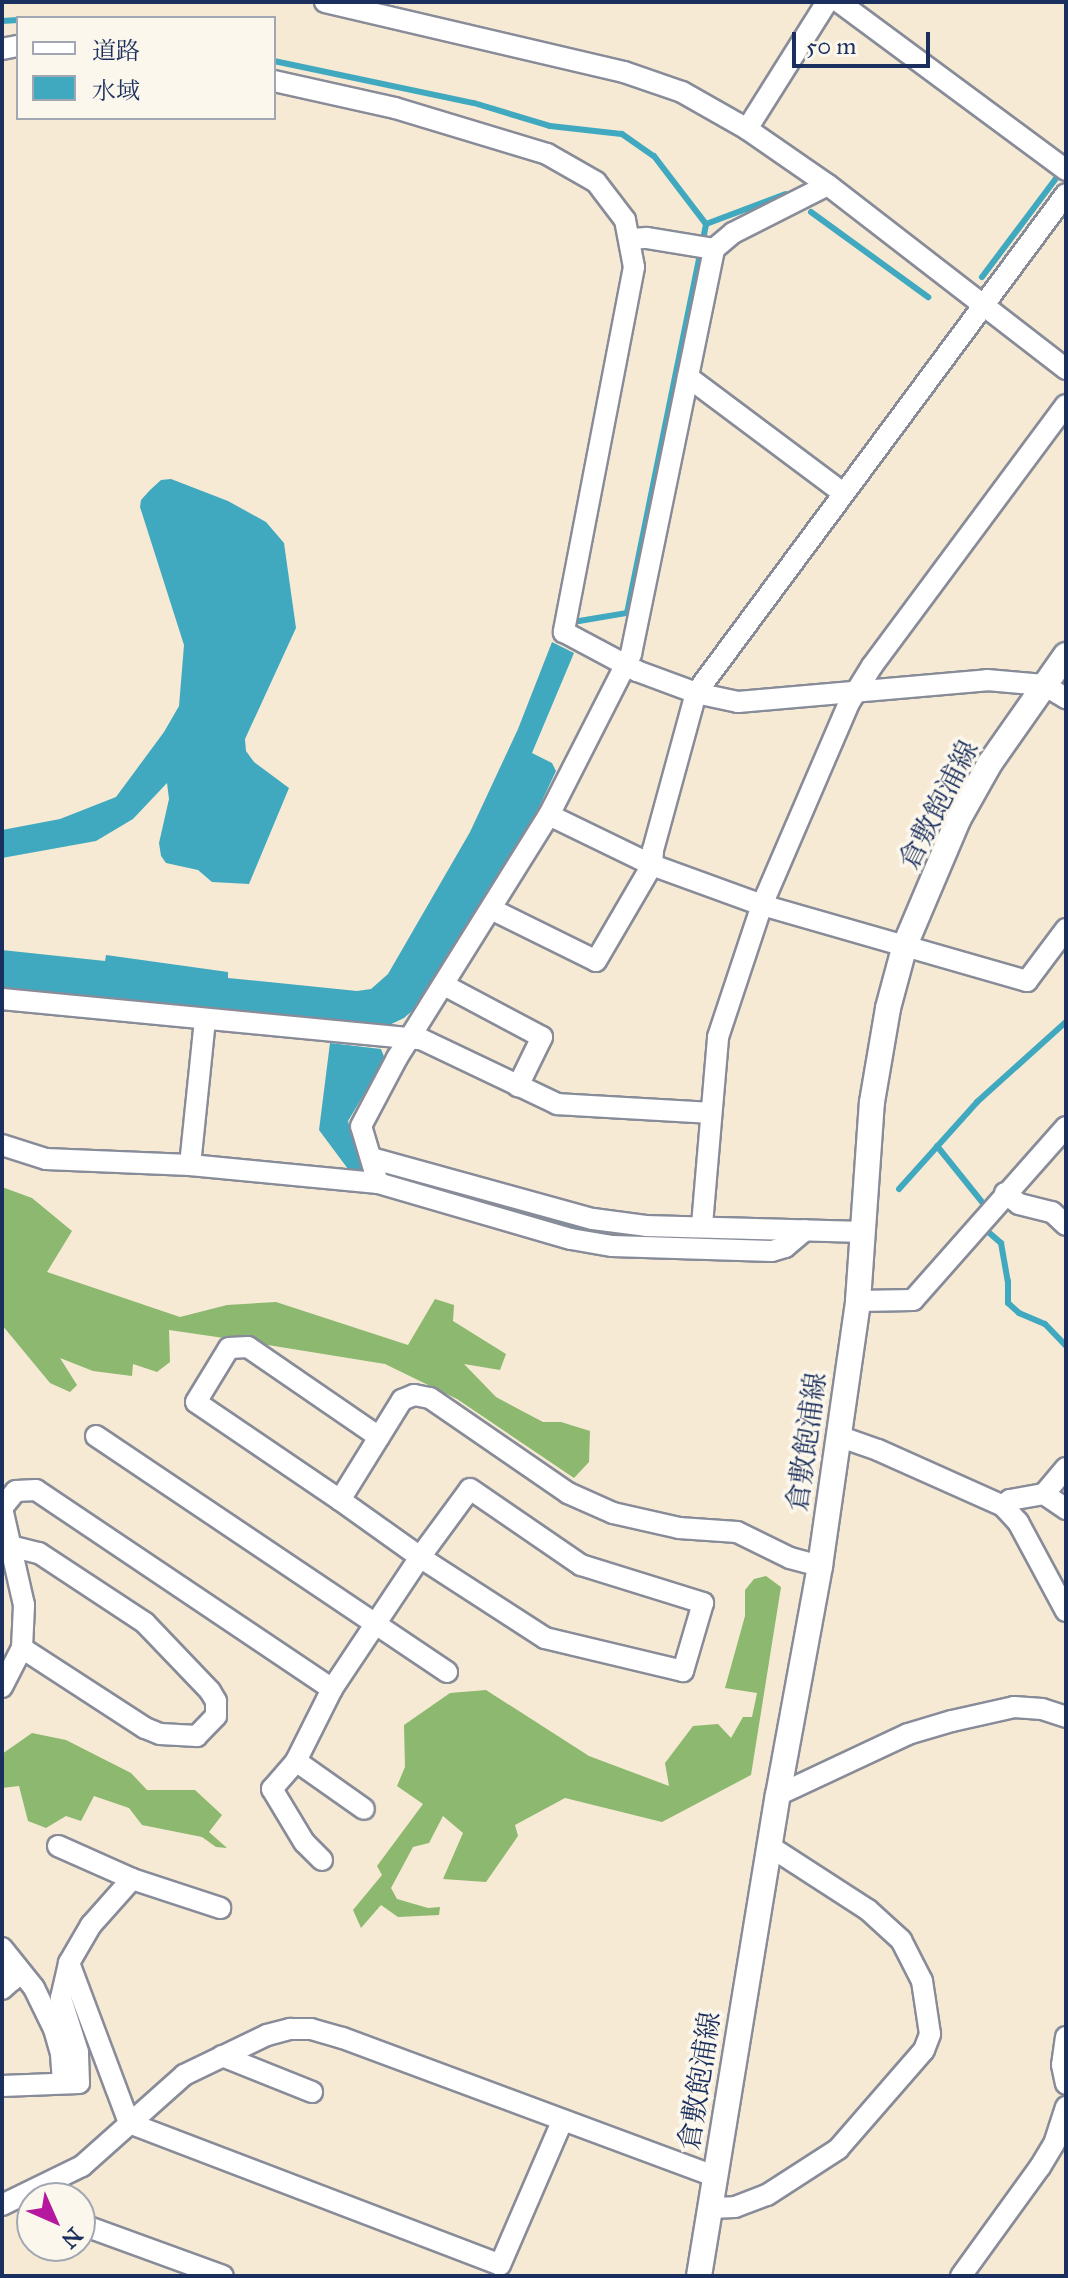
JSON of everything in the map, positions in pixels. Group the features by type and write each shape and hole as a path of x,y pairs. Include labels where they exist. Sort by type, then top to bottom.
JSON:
{"main road":[{"name":"倉敷飽浦線","path":"699,2276 769,1846 820,1566 858,1301 879,1050 905,945 958,820 990,763 1066,655"}],"street":[{"path":"325,2 393,9 655,81 710,106 828,185 1066,369"},
{"path":"747,129 827,2"},
{"path":"839,2 1066,170"},
{"path":"276,81 395,108 547,154 596,182 613,201 631,239 634,267 571,637 626,665 696,693 738,702 987,680 1044,685 1066,698"},
{"path":"631,239 703,247 828,185"},
{"path":"491,909 596,961 652,865 653,850 696,693 842,492 1066,194"},
{"path":"374,1171 361,1126 410,1038 549,815 626,665 688,377 703,247"},
{"path":"688,377 842,492"},
{"path":"702,1225 718,1037 762,905 858,689 1066,405"},
{"path":"549,815 652,865 762,905 1027,981 1066,929"},
{"path":"444,985 542,1037 518,1086"},
{"path":"2,999 205,1021 421,1039 557,1104 711,1113"},
{"path":"190,1165 205,1021"},
{"path":"858,1301 913,1300 1066,1127"},
{"path":"2,1145 46,1159 374,1171 593,1219 646,1226 702,1225 863,1232"},
{"path":"374,1171 571,1239 612,1246 772,1251 785,1247 805,1230"},
{"path":"1005,1193 1019,1204 1052,1212 1066,1225"},
{"path":"322,1860 304,1842 272,1789 296,1761 332,1689 420,1557 470,1489 581,1565 703,1603 683,1671 545,1638 420,1557 196,1402 229,1348 248,1347 379,1437"},
{"path":"340,1500 402,1400 422,1395 568,1493 613,1513 679,1528 737,1532 790,1558 820,1566"},
{"path":"96,1436 447,1672"},
{"path":"838,1436 878,1450 1003,1506 1018,1522 1066,1611"},
{"path":"1003,1506 1010,1500 1044,1494 1066,1468"},
{"path":"2,1687 22,1648 24,1605 2,1508 16,1491 36,1490 332,1689"},
{"path":"1044,1494 1066,1509"},
{"path":"10,1546 39,1553 145,1623 210,1691 216,1701 216,1716 197,1736 160,1734 145,1728 22,1648"},
{"path":"778,1795 908,1734 952,1721 1014,1707 1042,1709 1066,1717"},
{"path":"296,1761 364,1809"},
{"path":"58,1846 132,1879 220,1908"},
{"path":"710,2208 735,2207 767,2195 838,2149 924,2050 930,2034 922,1981 901,1940 868,1910 769,1846"},
{"path":"2,2086 79,2083 78,2052 61,1998 69,1963 91,1925 132,1879"},
{"path":"2,1948 34,1988 54,2029 61,2054 63,2083"},
{"path":"69,1963 129,2123 500,2265 562,2122"},
{"path":"2,1968 12,1980 2,1989"},
{"path":"53,2182 82,2166 184,2075 278,2031 311,2029 715,2176"},
{"path":"1066,2037 1062,2065 1066,2084"},
{"path":"222,2056 312,2092"},
{"path":"961,2276 1040,2167 1060,2130 1066,2107"},
{"path":"96,2230 223,2276"}],"green space":[{"path":"2,1187 32,1198 72,1231 47,1272 180,1317 227,1305 276,1302 408,1345 435,1299 454,1305 453,1321 506,1354 500,1370 464,1364 496,1397 543,1422 561,1422 590,1431 589,1462 574,1478 457,1399 385,1364 224,1338 169,1330 170,1362 157,1372 133,1364 132,1376 93,1371 60,1358 77,1385 70,1392 50,1383 2,1325"},
{"path":"766,1576 781,1587 751,1775 662,1822 565,1798 515,1825 518,1836 486,1882 443,1879 463,1833 443,1816 429,1843 413,1847 391,1888 397,1899 428,1908 440,1907 439,1915 398,1917 381,1905 361,1928 353,1910 382,1875 377,1866 423,1804 397,1786 405,1767 404,1725 450,1693 486,1690 589,1756 669,1786 665,1763 693,1726 718,1724 731,1738 743,1717 752,1717 757,1693 725,1688 745,1616 745,1590 754,1579"},
{"path":"32,1733 66,1740 131,1773 147,1790 195,1790 222,1815 209,1832 227,1848 216,1847 202,1837 142,1825 129,1808 94,1796 81,1821 66,1816 46,1828 28,1821 19,1786 2,1788 2,1754"}],"water":[{"path":"171,479 228,501 266,522 284,543 296,628 245,739 246,751 254,762 289,788 249,884 212,882 198,870 166,863 161,856 159,843 169,799 167,783 133,819 96,841 2,858 2,830 60,819 116,797 164,732 179,706 184,645 140,507 141,500 161,480"},
{"path":"552,642 574,653 532,753 552,763 556,771 532,822 421,1003 404,1018 385,1027 374,1027 2,989 2,950 105,961 106,955 228,972 228,978 357,991 371,989 388,974 470,832 518,729"},
{"path":"330,1043 381,1049 385,1059 348,1121 362,1172 348,1169 319,1130"}],"waterway":[{"path":"2,21 16,20"},
{"path":"276,61 474,103 550,126 622,134 654,156 706,224 786,194"},
{"path":"982,277 1057,177"},
{"path":"811,212 928,297"},
{"path":"579,621 627,613 706,224"},
{"path":"899,1189 977,1102 1066,1022"},
{"path":"937,1146 982,1202"},
{"path":"378,1172 573,1225 663,1238"},
{"path":"986,1230 1001,1243 1008,1281 1008,1303 1019,1313 1045,1324 1066,1346"},
{"path":"686,1239 731,1238"}]}
